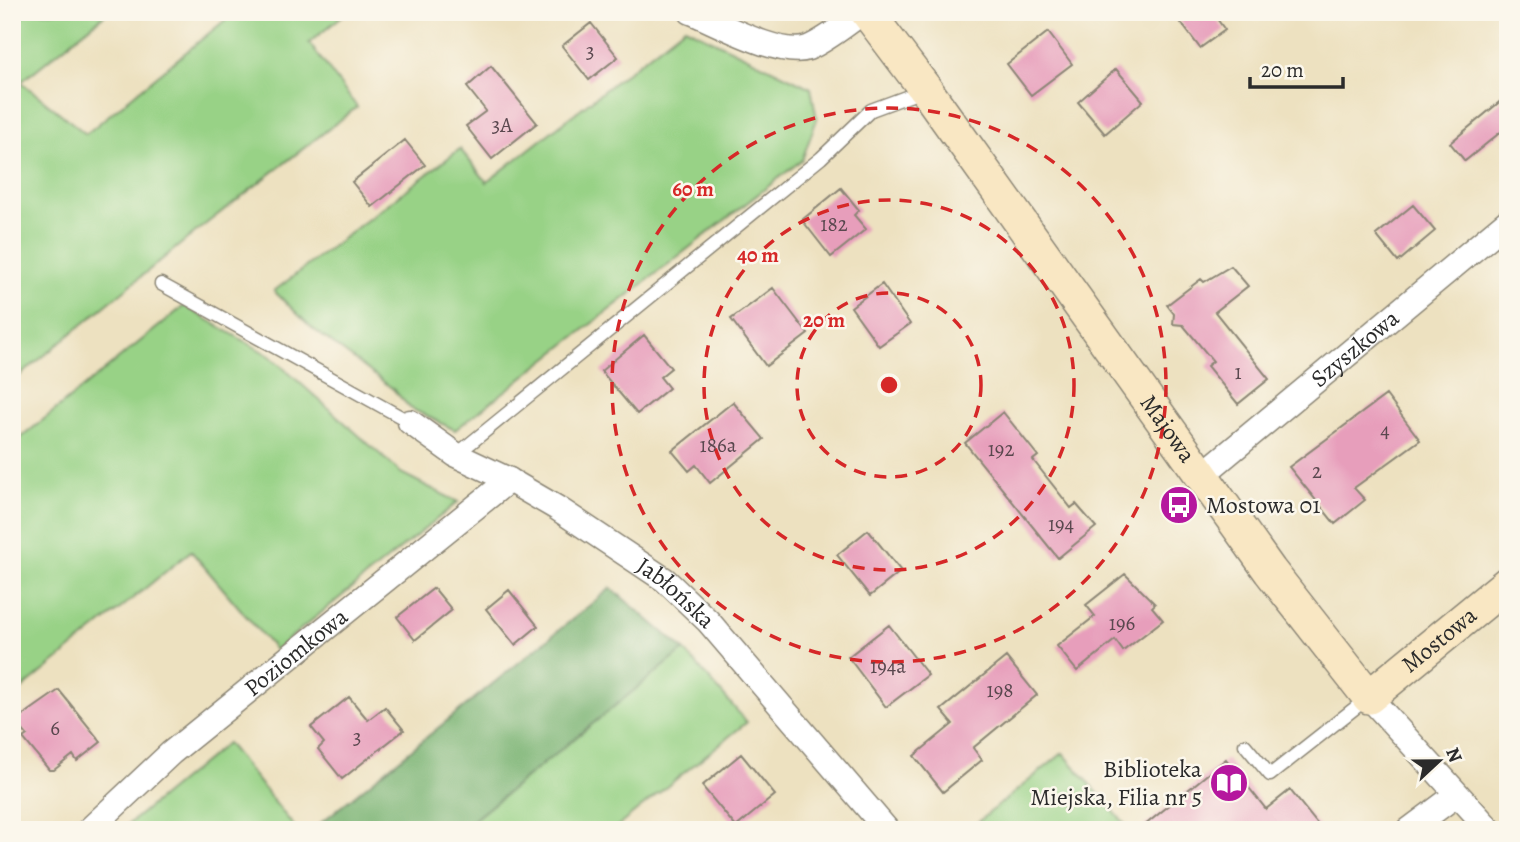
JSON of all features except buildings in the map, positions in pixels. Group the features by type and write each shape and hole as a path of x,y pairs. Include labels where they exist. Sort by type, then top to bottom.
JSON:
{"street":[{"path":"691,12 776,47 794,50 807,48 865,12"},
{"name":"Majowa","path":"865,12 926,90 1270,571 1369,696 1490,830"},
{"name":"Szyszkowa","path":"1201,475 1508,221"},
{"name":"Jabłońska","path":"410,422 456,455 509,480 665,580 708,621 887,830"},
{"name":"Poziomkowa","path":"89,830 202,727 509,480"},
{"name":"Mostowa","path":"1369,696 1508,583"},
{"path":"1409,830 1456,795"}],"lane":[{"path":"456,455 821,158 871,110 926,90"},
{"path":"161,284 410,422"},
{"path":"1245,745 1270,775 1369,696"}],"green space":[{"path":"28,12 108,12 21,82 86,134 235,12 347,12 309,43 357,107 198,230 12,382 12,25"},
{"path":"685,27 811,88 817,119 802,160 455,430 410,408 393,389 312,328 274,291 460,149 487,182"},
{"path":"184,306 270,356 401,473 458,502 275,650 191,551 12,697 12,445"},
{"path":"611,588 684,650 461,830 312,830"},
{"path":"684,650 747,722 613,830 461,830"},
{"path":"227,743 297,830 121,830"},
{"path":"1063,753 1130,830 968,830"}],"place":[{"name":"Mostowa 01","path":"1179,505"},
{"name":"Biblioteka Miejska, Filia nr 5","path":"1229,783"}]}
